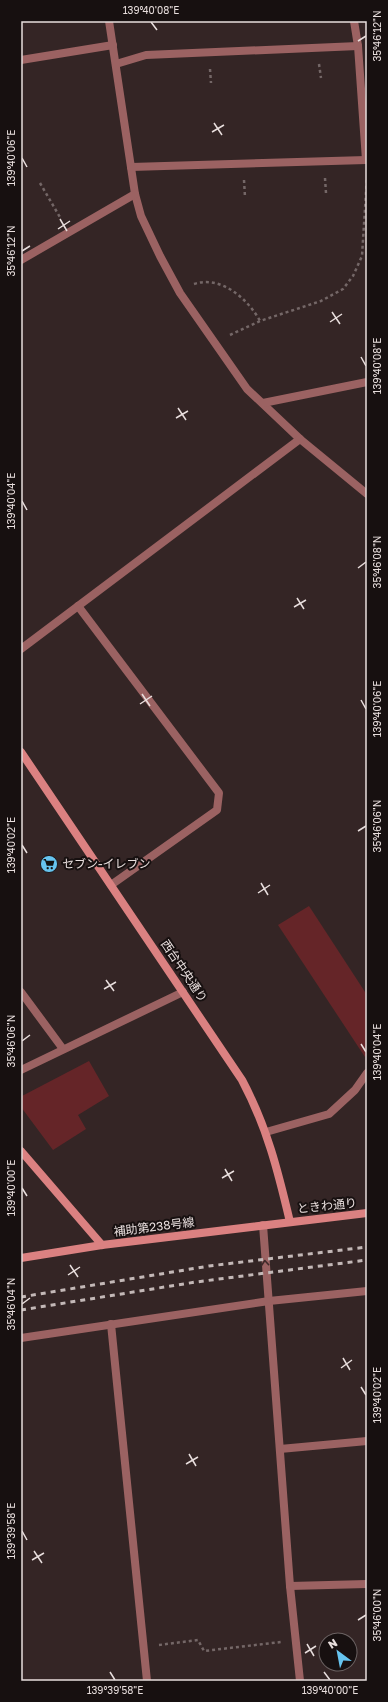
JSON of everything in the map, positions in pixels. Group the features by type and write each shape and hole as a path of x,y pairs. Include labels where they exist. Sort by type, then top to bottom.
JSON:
{"street":[{"path":"109,21 135,194 142,216 160,256 180,293 247,389 300,438 367,494"},
{"path":"131,167 366,160 358,46 354,21"},
{"path":"21,60 113,46"},
{"path":"116,64 146,55 358,46"},
{"path":"21,260 135,194"},
{"path":"263,403 367,382"},
{"path":"21,648 300,438"},
{"path":"78,606 219,793 217,810 112,885"},
{"name":"西台中央通り","path":"21,752 242,1080 266,1132 274,1155 290,1222"},
{"path":"21,992 63,1049"},
{"path":"21,1070 183,992"},
{"path":"266,1132 329,1114 355,1090 367,1073"},
{"path":"21,1151 102,1245"},
{"name":"ときわ通り","path":"290,1222 367,1213"},
{"name":"補助第238号線","path":"21,1258 102,1245 290,1222"},
{"path":"263,1225 290,1586 300,1681"},
{"path":"21,1338 269,1301 367,1291"},
{"path":"111,1324 146,1681"},
{"path":"280,1448 367,1441"},
{"path":"290,1586 367,1584"}],"path":[{"path":"230,335 260,321 321,301 343,289 353,276 362,256 367,177"},
{"path":"40,183 61,219"},
{"path":"194,284 203,281 224,286 246,302 260,321"},
{"path":"143,1647 198,1640 204,1651 296,1640"}],"shaded area":[{"path":"309,906 367,995 367,1053 365,1057 278,925"},
{"path":"89,1061 109,1096 78,1115 86,1129 53,1150 21,1107 22,1096"}],"railway":[{"path":"21,1297 209,1266 367,1247"},
{"path":"21,1310 196,1282 367,1260"}],"place":[{"name":"セブン-イレブン","path":"49,864"}]}
